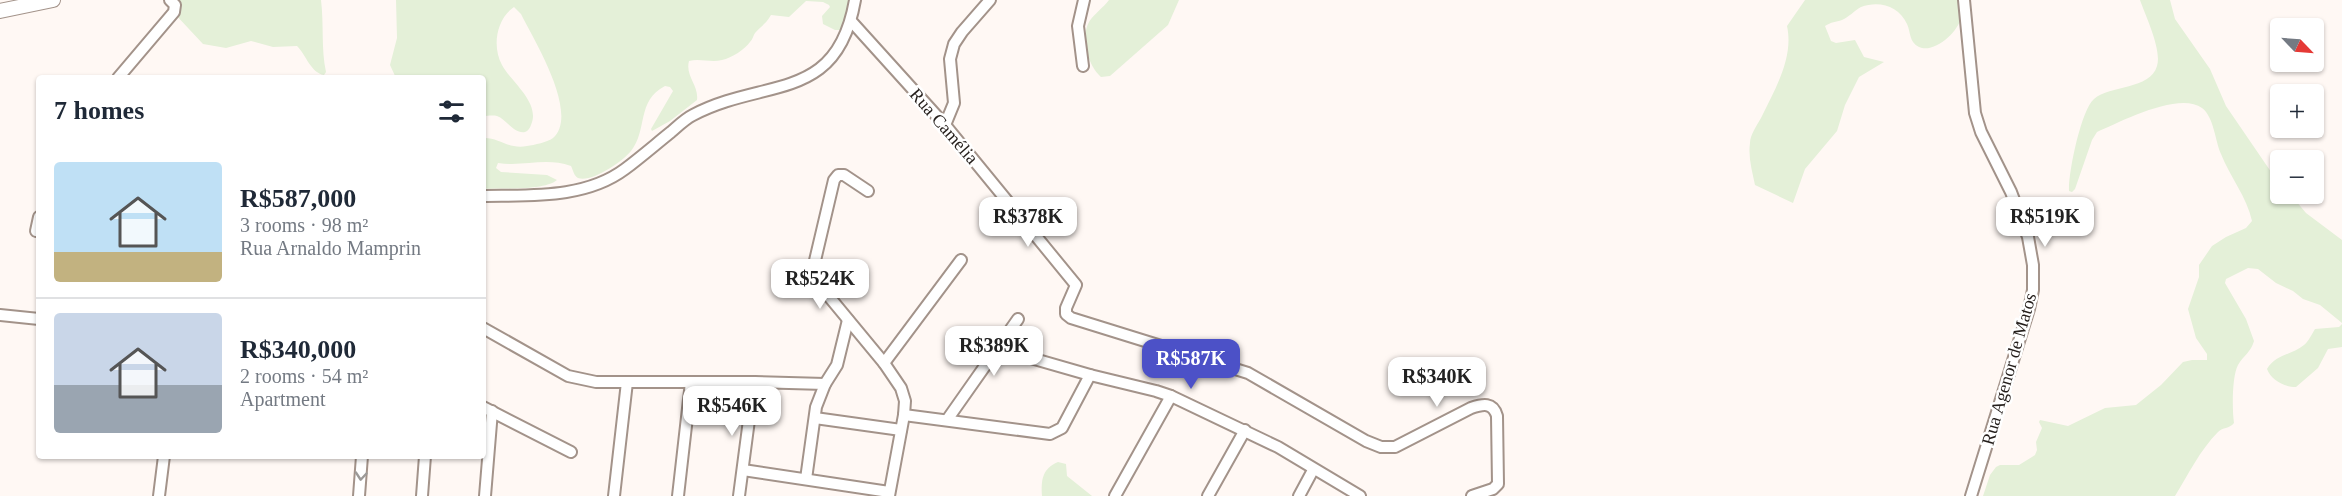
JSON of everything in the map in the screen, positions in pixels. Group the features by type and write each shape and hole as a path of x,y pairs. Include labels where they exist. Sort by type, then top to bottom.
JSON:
{"street":[{"path":"0,11 53,0"},
{"path":"486,196 572,192 599,184 621,171 690,116 734,98 794,83 811,76 828,62 842,43 851,21 855,0"},
{"path":"945,125 954,104 950,59 954,44 990,0"},
{"path":"1083,66 1078,26 1084,0"},
{"name":"Rua Agenor de Matos","path":"1964,0 1975,113 1981,132 2011,192 2028,237 2033,265 2033,290 2029,309 1971,496"},
{"path":"121,75 174,12 172,3"},
{"name":"Rua Camélia","path":"851,21 945,125 1076,285 1066,308 1066,314 1076,320 1248,373 1366,441 1381,447 1395,447 1471,408 1482,404 1491,405 1497,416 1499,479 1493,489 1472,496"},
{"path":"743,470 889,494 904,415 905,401 901,388 884,363 817,282 813,269 834,180 838,175 844,175 868,191"},
{"path":"884,363 961,260"},
{"path":"0,315 36,319"},
{"path":"947,420 1018,319"},
{"path":"806,479 816,407 825,384 837,364 848,320"},
{"path":"486,330 568,376 596,382 825,384"},
{"path":"996,348 1171,396 1278,447 1360,496"},
{"path":"904,415 1044,434 1057,433 1062,428 1090,375"},
{"path":"614,496 627,382"},
{"path":"678,496 691,382"},
{"path":"739,496 754,382"},
{"path":"1115,496 1171,396"},
{"path":"486,496 487,409 571,452"},
{"path":"815,418 901,430"},
{"path":"1208,496 1245,430"},
{"path":"159,496 164,459"},
{"path":"359,496 362,459"},
{"path":"422,496 426,459"},
{"path":"1299,496 1313,470"}],"green space":[{"path":"170,0 321,0 326,72 324,75 319,74 297,46 273,47 251,41 226,48 203,44 174,13"},
{"path":"396,0 849,0 842,30 835,30 823,24 822,16 830,7 829,5 823,2 806,1 789,17 771,15 748,45 734,55 718,61 689,61 689,71 697,100 670,121 652,131 651,129 673,91 670,87 665,86 656,92 646,108 636,143 631,151 599,174 584,179 578,178 571,166 552,162 498,163 496,168 501,172 547,175 557,180 542,186 510,189 486,189 486,138 521,147 541,143 553,138 560,127 561,112 552,77 521,14 514,7 503,19 498,34 497,50 506,72 524,93 532,109 531,125 525,132 517,131 497,116 486,116 486,75 395,75 390,65 397,38"},
{"path":"1109,0 1179,0 1168,25 1110,76 1101,77 1089,59 1085,36 1093,16"},
{"path":"1805,0 1962,0 1962,16 1950,35 1938,45 1925,48 1913,43 1903,18 1888,6 1875,4 1861,7 1845,19 1825,26 1831,41 1836,43 1855,40 1864,57 1884,62 1859,77 1845,105 1837,131 1805,169 1793,203 1755,185 1750,140 1786,62 1787,26"},
{"path":"2140,0 2170,0 2175,19 2210,69 2226,106 2270,170 2270,204 2298,204 2306,213 2342,240 2342,323 2320,305 2303,299 2258,269 2248,268 2226,279 2225,283 2246,319 2254,341 2236,370 2233,393 2234,423 2220,430 2212,439 2175,496 1983,496 1990,475 1996,467 2019,465 2035,455 2036,442 2042,428 2040,420 2068,426 2105,408 2136,405 2161,385 2183,362 2207,360 2207,354 2196,338 2188,309 2199,277 2199,265 2212,246 2246,228 2252,221 2250,212 2221,154 2212,123 2206,112 2192,104 2165,105 2097,132 2075,189 2072,192 2069,191 2076,143 2089,105 2101,95 2146,79 2153,74 2157,66 2157,51"},
{"path":"2342,324 2342,347 2328,349 2318,368 2296,387 2279,382 2269,373 2267,369 2275,360 2304,345 2315,329 2339,327"},
{"path":"1058,462 1066,464 1067,476 1092,496 1042,496 1044,476 1049,468"}]}
